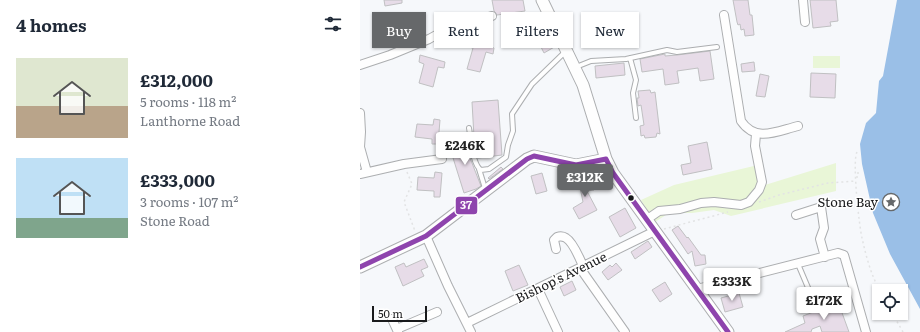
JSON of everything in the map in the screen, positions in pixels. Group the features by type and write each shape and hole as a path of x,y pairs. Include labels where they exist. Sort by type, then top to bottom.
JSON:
{"main road":[{"path":"542,0 567,50 590,104 606,159 613,173 728,332"},
{"path":"360,267 422,238 527,159 534,156 576,165 606,159"}],"street":[{"path":"803,0 805,22"},
{"path":"724,15 741,121 749,131 756,134 765,134 798,126"},
{"path":"360,65 390,55 434,36"},
{"path":"360,113 360,147 364,173 404,164 442,158"},
{"path":"646,220 659,212 680,209 701,203 714,202 741,205 749,202 759,190 762,182 755,146 756,134"},
{"path":"796,215 821,207 824,228 820,240 825,257"},
{"name":"Bishop's Avenue","path":"467,324 655,231"},
{"path":"556,249 554,240 557,237 562,236 570,241 582,267 625,332"},
{"path":"422,238 471,332"},
{"path":"697,289 838,253 844,255 866,332"},
{"path":"538,289 558,332"},
{"path":"392,319 397,330 437,312"}],"lane":[{"path":"575,68 591,61 630,58 667,50 677,52 717,47"},
{"path":"478,169 489,169 506,157 513,131 512,114 532,84 567,50"},
{"path":"630,58 636,80 633,93 636,118"},
{"path":"469,128 474,157 484,185 488,188"},
{"path":"798,264 812,297"}],"path":[{"path":"857,152 855,156 856,181 861,236 877,284"},
{"path":"404,164 412,184 404,202 422,238"},
{"path":"856,177 858,177 858,171 860,171"},
{"path":"758,203 779,195 828,183 856,181"},
{"path":"655,231 728,212"},
{"path":"896,320 903,332"}],"green space":[{"path":"813,56 840,56 840,68 813,68"},
{"path":"836,163 836,191 731,216 714,210 692,213 669,213 655,222 641,200 674,185 758,165 759,184 765,185"}],"water":[{"path":"897,0 920,0 920,309 908,287 908,284 906,284 890,254 873,213 862,164 860,144 866,123 876,113 879,81 883,76"}],"building":[{"path":"384,0 402,0 402,3 385,6"},
{"path":"492,0 523,0 525,11 501,12 501,14 497,15 494,11"},
{"path":"733,0 748,0 750,15 752,15 754,35 745,36 744,29 741,30 740,24 738,25"},
{"path":"810,0 836,0 838,21 830,22 831,26 813,28"},
{"path":"473,48 494,48 493,54 486,52 480,72 467,69"},
{"path":"542,48 553,48 544,53"},
{"path":"710,51 714,79 700,81 698,68 677,71 679,83 665,85 663,69 642,72 640,59 665,54 665,56"},
{"path":"420,55 445,62 444,68 438,67 433,87 419,83 424,64 419,62"},
{"path":"754,62 755,71 742,72 741,64"},
{"path":"624,63 625,75 596,78 595,66"},
{"path":"811,73 836,74 835,98 810,97"},
{"path":"760,74 769,76 765,97 756,96"},
{"path":"650,90 651,93 655,92 660,134 657,133 656,137 645,138 644,135 641,136 640,126 644,125 641,105 638,106 637,98 639,98 638,91"},
{"path":"498,100 502,155 478,158 474,137 472,102"},
{"path":"434,119 440,120 438,144 432,144 432,139 415,137 417,124 433,125"},
{"path":"467,139 470,158 481,186 464,193 449,145"},
{"path":"707,142 712,169 683,175 681,165 691,163 688,146"},
{"path":"501,167 503,169 489,179 488,178"},
{"path":"435,172 442,173 440,197 434,197 434,191 417,190 418,177 434,178"},
{"path":"542,173 547,191 536,194 531,176"},
{"path":"591,175 594,190 587,191 597,210 579,219 573,208 583,202 578,178"},
{"path":"625,208 636,228 620,237 609,217"},
{"path":"678,226 701,255 705,255 706,264 695,266 692,251 688,254 672,230"},
{"path":"648,241 652,247 635,259 631,252"},
{"path":"424,259 428,267 421,270 424,276 403,286 395,267 404,263 406,267"},
{"path":"616,263 622,270 608,280 602,272 610,265 612,267"},
{"path":"519,265 528,285 513,291 505,271"},
{"path":"572,281 576,290 564,296 560,287"},
{"path":"665,282 672,294 660,302 652,290"},
{"path":"739,293 743,307 725,312 721,298"},
{"path":"834,304 837,312 841,310 849,332 822,332 820,326 812,329 811,332 785,332 805,323 803,316"}],"transit line":[{"name":"37","path":"360,267 426,236 527,159 534,156 576,165 606,159 613,173 728,332"}],"place":[{"name":"Stone Bay","path":"891,202"}]}
